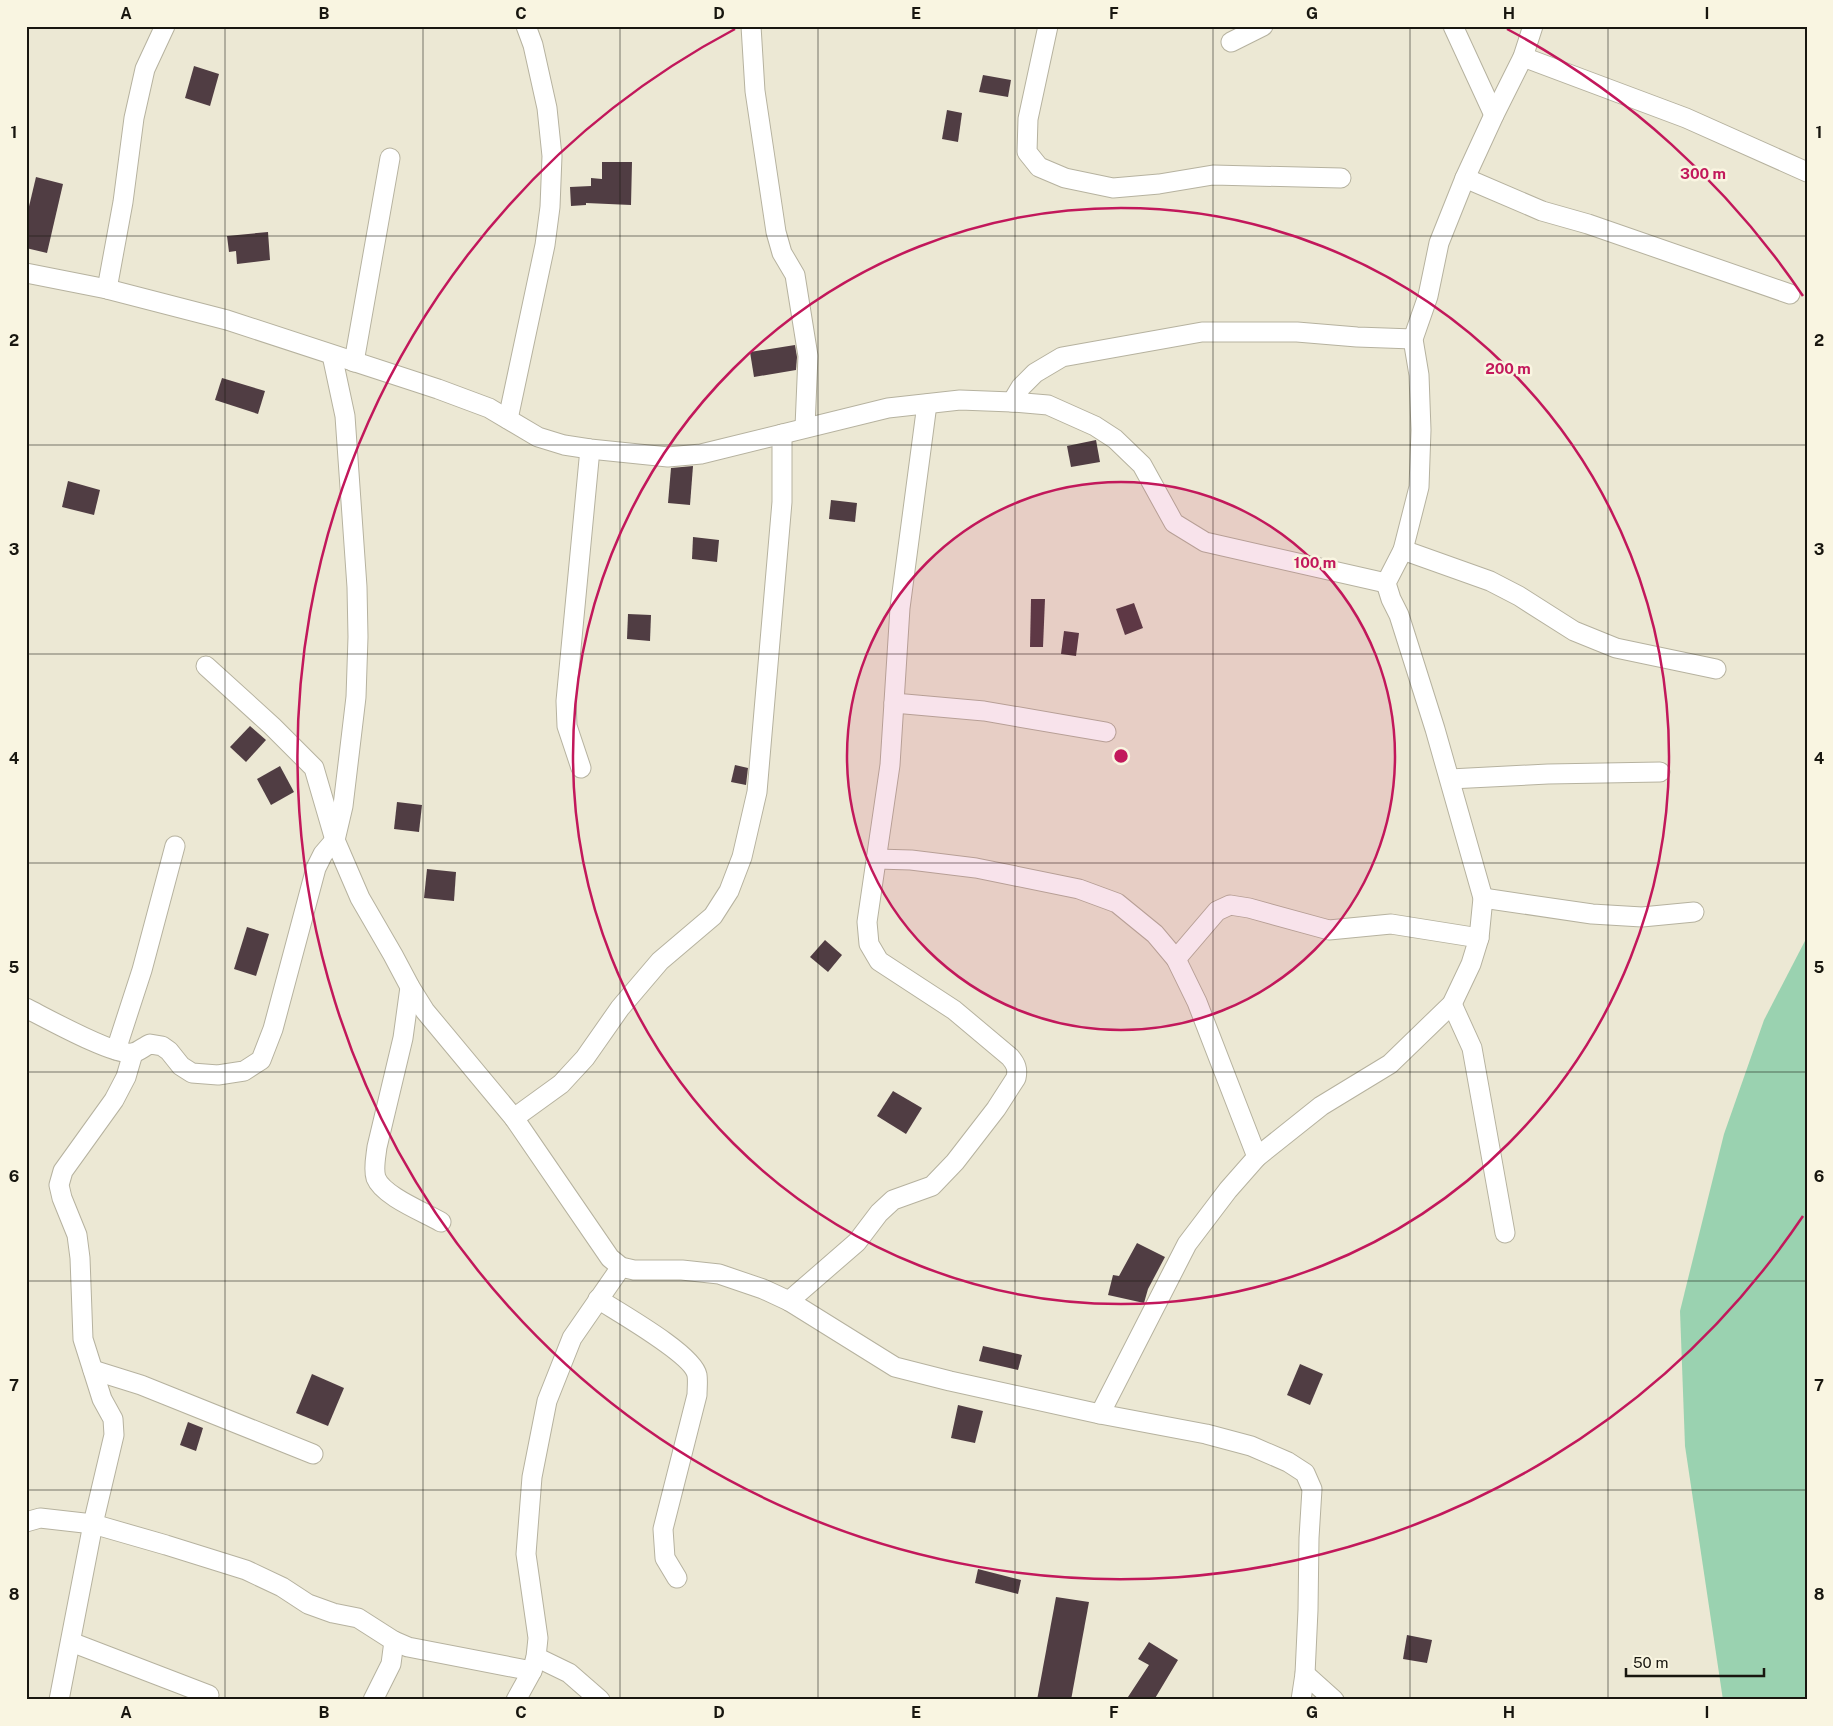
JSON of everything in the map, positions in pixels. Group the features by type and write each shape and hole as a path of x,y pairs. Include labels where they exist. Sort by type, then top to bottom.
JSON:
{"street":[{"path":"107,289 134,118 145,69 165,26"},
{"path":"508,419 545,245 550,207 552,156 547,108 526,26"},
{"path":"751,26 756,91 776,232 782,253 795,275 808,356 805,427"},
{"path":"1048,26 1028,119 1027,152 1039,168 1064,178 1113,188 1159,184 1213,175 1341,178"},
{"path":"1231,42 1263,26"},
{"path":"1453,26 1494,115"},
{"path":"1100,1414 1187,1244 1257,1157 1321,1106 1390,1064 1452,1004 1471,964 1479,938 1483,898 1450,779 1399,615 1386,583 1403,550 1419,487 1422,430 1419,375 1413,339 1428,296 1439,243 1465,178 1494,115 1524,57 1533,26"},
{"path":"1524,57 1686,118 1807,172"},
{"path":"354,362 390,158"},
{"path":"1465,178 1542,211 1588,224 1790,294"},
{"path":"26,273 107,289 227,320 438,389 489,408 538,436 564,445 590,449 668,457 701,454 888,408 960,400 1048,405 1095,426 1115,439 1142,465 1174,523 1205,542 1386,583"},
{"path":"1012,402 1021,386 1035,373 1062,357 1202,332 1297,332 1413,339"},
{"path":"26,1008 92,1041 124,1051 150,1044 162,1046 169,1051 181,1066 192,1073 218,1075 244,1071 261,1060 273,1029 316,868 323,854 336,840 347,778 354,715 358,637 357,588 345,416 332,355"},
{"path":"789,1301 825,1272 857,1242 879,1213 893,1200 932,1186 955,1162 996,1109 1016,1078 1016,1064 1010,1057 954,1010 879,961 869,944 867,922 890,765 900,608 928,404"},
{"path":"514,1118 561,1084 585,1058 625,1002 660,962 713,916 729,891 742,857 758,792 782,502 782,434"},
{"path":"581,768 567,726 566,701 590,449"},
{"path":"1403,550 1490,581 1574,631 1616,648 1716,669"},
{"path":"206,666 272,726 314,768 336,840 360,898 394,955 410,987 425,1011 514,1118 610,1258 621,1266 634,1270 682,1270 719,1274 763,1290 789,1301 895,1367 1100,1414 1206,1434 1251,1446 1288,1462 1305,1473 1312,1489 1305,1674 1301,1700"},
{"path":"894,703 984,711 1106,732"},
{"path":"1450,779 1548,774 1660,772"},
{"path":"59,1700 93,1524 114,1435 113,1419 102,1399 83,1339 80,1258 77,1235 62,1198 60,1185 63,1171 114,1100 126,1077 124,1051 142,970 175,846"},
{"path":"877,859 911,860 976,868 1079,889 1117,903 1155,934 1176,959 1197,1002 1257,1157"},
{"path":"1483,898 1592,914 1642,917 1694,912"},
{"path":"1176,959 1217,911 1230,905 1249,908 1329,930 1391,924 1479,938"},
{"path":"410,987 403,1038 377,1147 375,1162 376,1178 385,1191 440,1222"},
{"path":"1452,1004 1472,1048 1505,1233"},
{"path":"516,1700 534,1664 538,1638 526,1554 532,1477 547,1401 572,1338 621,1266"},
{"path":"598,1299 690,1362 697,1374 696,1395 663,1529 665,1558 677,1578"},
{"path":"93,1370 141,1386 313,1454"},
{"path":"26,1522 40,1518 93,1524 166,1545 246,1570 282,1587 308,1604 333,1613 358,1618 394,1641 408,1647 426,1652 534,1664 569,1673 600,1700"},
{"path":"373,1700 391,1664 394,1641"},
{"path":"70,1642 209,1695"},
{"path":"1305,1674 1334,1700"}],"green space":[{"path":"1807,937 1807,1700 1723,1700 1685,1446 1680,1311 1724,1134 1764,1020"}],"building":[{"path":"194,66 219,74 210,106 185,98"},
{"path":"983,75 1011,80 1008,97 979,92"},
{"path":"947,110 962,113 958,142 942,139"},
{"path":"602,162 632,162 631,205 586,203 586,205 571,206 570,187 591,186 591,178 602,179"},
{"path":"36,177 63,184 47,253 26,248 26,219"},
{"path":"268,232 270,260 237,264 236,251 229,252 227,236"},
{"path":"795,345 797,357 796,370 754,377 750,352"},
{"path":"222,378 265,391 258,414 215,400"},
{"path":"1096,440 1100,462 1071,467 1067,446"},
{"path":"693,466 690,505 668,503 671,468"},
{"path":"68,481 100,490 94,515 62,507"},
{"path":"831,500 857,503 855,522 829,519"},
{"path":"693,537 719,540 717,562 692,559"},
{"path":"1031,599 1045,599 1043,647 1030,647"},
{"path":"1134,603 1143,628 1125,635 1116,609"},
{"path":"628,614 651,615 650,641 627,639"},
{"path":"1064,631 1079,633 1076,656 1061,654"},
{"path":"250,726 266,740 246,762 230,747"},
{"path":"735,765 748,768 746,785 731,782"},
{"path":"280,766 294,792 271,805 257,779"},
{"path":"397,802 422,805 419,832 394,829"},
{"path":"427,869 456,872 454,901 424,898"},
{"path":"247,927 269,934 256,976 234,969"},
{"path":"825,940 842,955 828,972 810,957"},
{"path":"893,1091 922,1108 906,1134 877,1116"},
{"path":"1137,1243 1165,1257 1148,1289 1144,1303 1108,1295 1113,1275 1119,1276"},
{"path":"983,1346 1022,1355 1018,1370 979,1361"},
{"path":"1300,1364 1323,1374 1310,1405 1287,1395"},
{"path":"312,1374 344,1388 328,1426 296,1413"},
{"path":"958,1405 983,1411 975,1443 951,1438"},
{"path":"188,1422 203,1428 196,1451 180,1445"},
{"path":"978,1569 1021,1580 1018,1594 975,1583"},
{"path":"1056,1597 1089,1602 1071,1700 1037,1700"},
{"path":"1407,1635 1432,1640 1427,1663 1403,1659"},
{"path":"1149,1642 1178,1660 1154,1700 1126,1700 1149,1665 1138,1659"}]}
